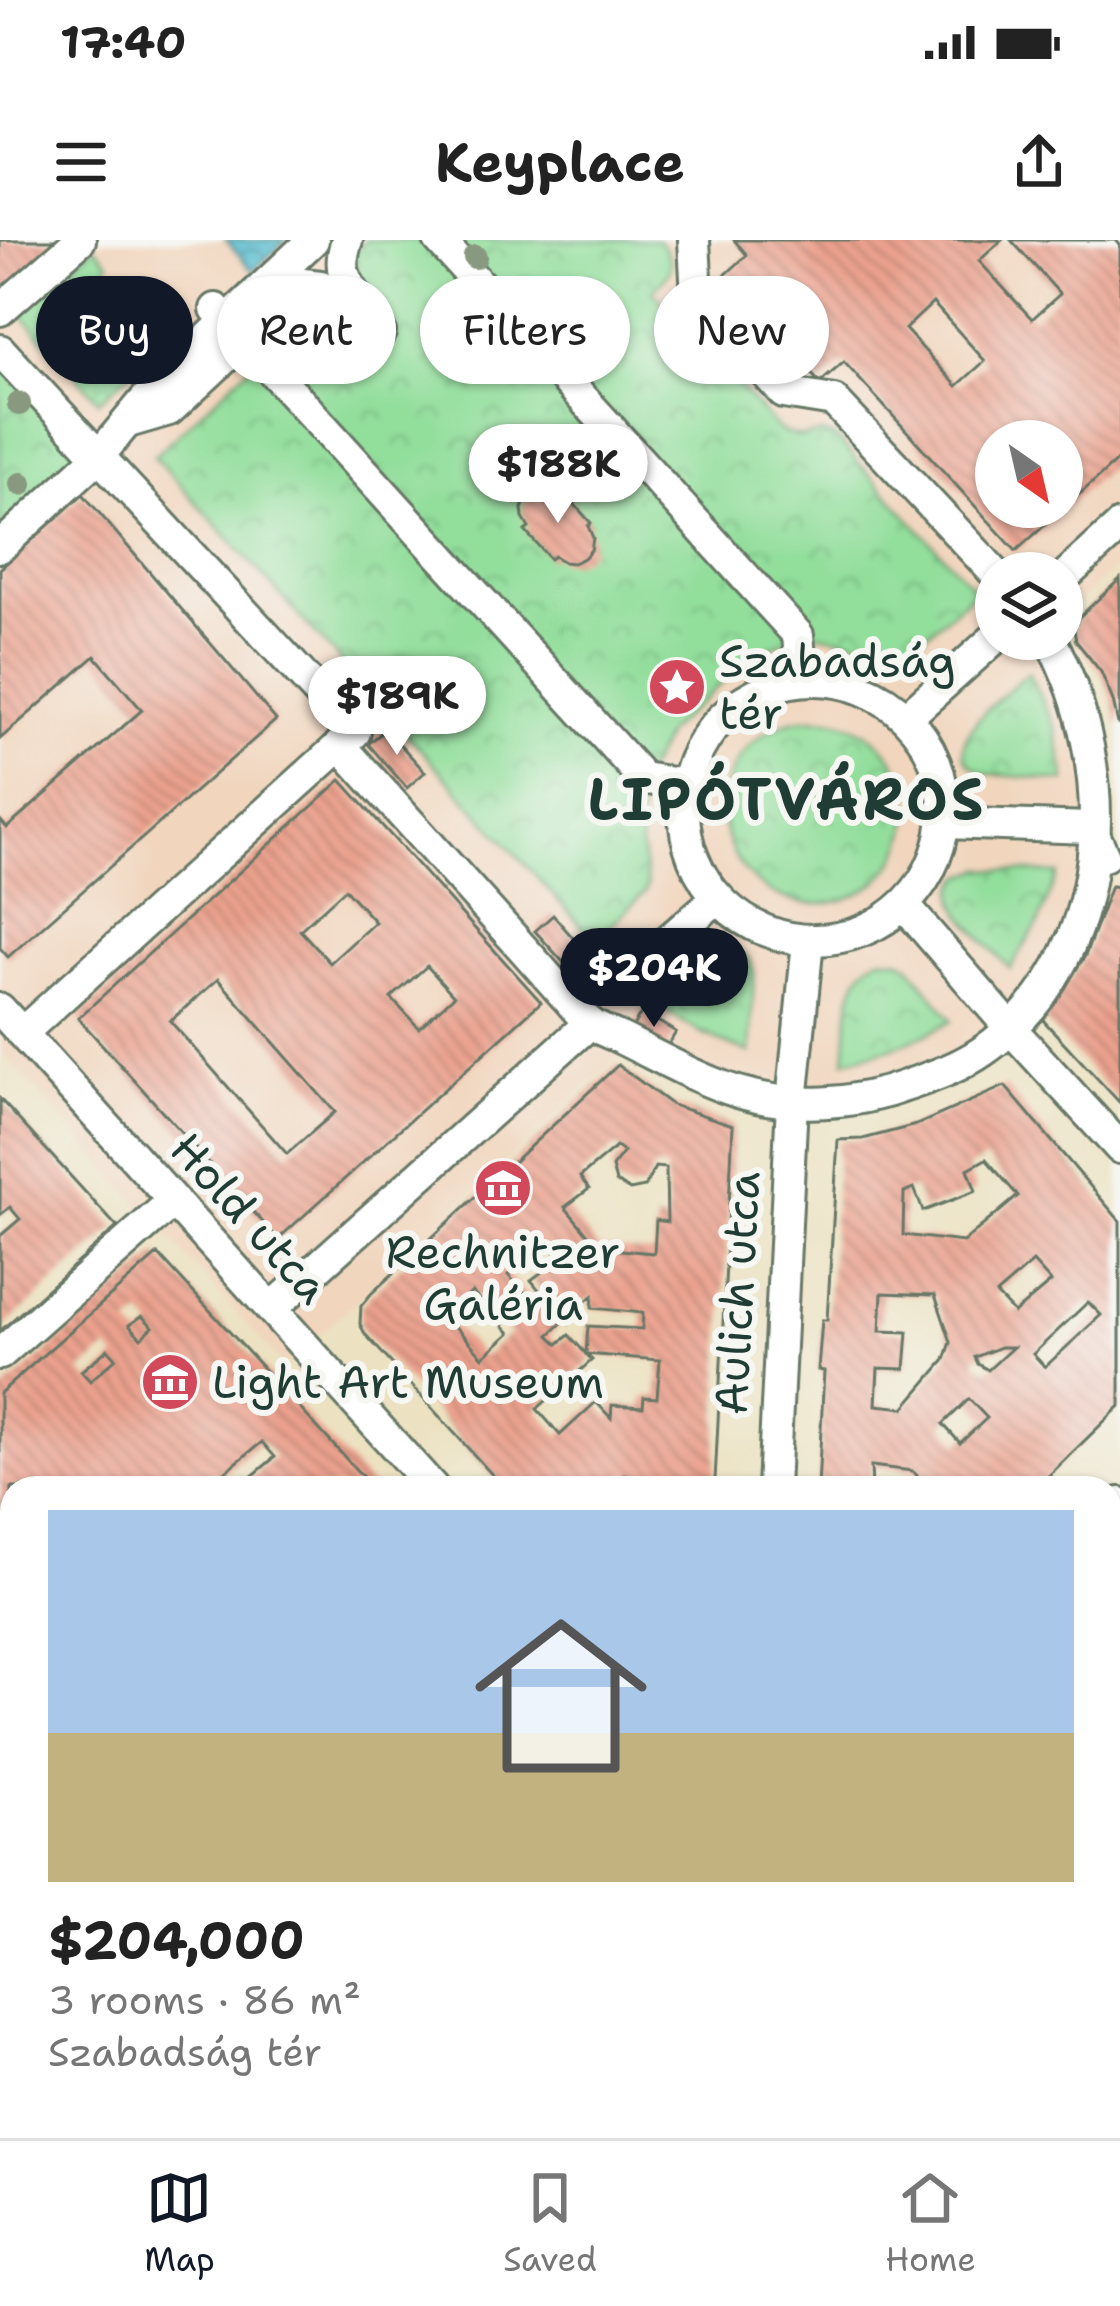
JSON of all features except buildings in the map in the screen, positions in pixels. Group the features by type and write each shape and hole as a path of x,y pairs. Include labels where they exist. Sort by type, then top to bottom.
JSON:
{"street":[{"path":"0,310 80,240"},
{"path":"277,276 313,240"},
{"path":"344,276 347,240"},
{"path":"439,240 798,634 802,680"},
{"path":"694,240 697,298 784,393 835,401 976,552"},
{"path":"0,547 98,457 128,422 169,410 217,340"},
{"path":"0,350 347,738 590,1023 676,1068 741,1093 792,1102 841,1102 893,1091 980,1053 1034,1005 1079,935 1095,892 1097,842 1091,813 1105,786 1091,715 1066,660"},
{"path":"283,384 643,778 684,785"},
{"path":"1083,560 1120,526"},
{"path":"907,717 975,656"},
{"path":"802,680 840,681 876,694 907,717 929,748 943,784 944,823 924,881 904,905 876,926 843,938 808,941 774,936 743,921 716,899 694,865 683,826 684,785 700,745 727,711 762,689 802,680"},
{"path":"22,1033 347,738"},
{"path":"944,823 1097,842"},
{"path":"621,982 716,899"},
{"path":"904,905 1120,1148"},
{"path":"792,1102 808,941"},
{"name":"Hold utca","path":"0,1009 422,1476"},
{"path":"272,1310 590,1023"},
{"name":"Aulich utca","path":"774,1476 792,1102"},
{"path":"0,1354 173,1201"}],"shaded area":[{"name":"Szabadság tér","path":"0,240 1120,240 1120,564 1083,598 1083,552 975,552 975,660 1080,660 1093,679 1108,722 1111,759 1112,871 1080,952 1005,1054 858,1111 781,1114 723,1105 621,1055 285,1367 0,1050"}],"green space":[{"path":"365,240 658,240 671,267 666,276 654,276 654,384 737,384 779,431 837,439 975,590 909,649 813,633 752,656 668,731 643,778 638,826 645,892 595,941 154,456 231,384 396,384 396,276 358,276 355,254"},
{"path":"95,246 109,262 104,276 61,276"},
{"path":"36,299 36,331 20,313"},
{"path":"0,362 86,457 0,536"},
{"path":"84,384 118,384 99,401"},
{"path":"1028,673 1055,726 1066,781 989,774 971,764 964,752 975,723"},
{"path":"816,718 851,725 882,745 902,776 909,811 902,846 882,877 851,897 816,904 781,897 750,877 730,846 723,811 730,776 750,745 781,725"},
{"path":"982,869 1058,874 1038,924 1010,969 957,904 955,890 962,877"},
{"path":"735,952 749,958 754,973 750,1053 702,1034 662,1009 719,957"},
{"path":"880,957 909,965 952,1020 900,1044 845,1060 854,987 868,965"}],"water":[{"path":"226,240 287,240 253,271"}],"place":[{"name":"Szabadság tér","path":"677,687"},
{"name":"Rechnitzer Galéria","path":"503,1188"},
{"name":"Light Art Museum","path":"170,1382"}],"district":[{"name":"LIPÓTVÁROS","path":"787,799"}]}
